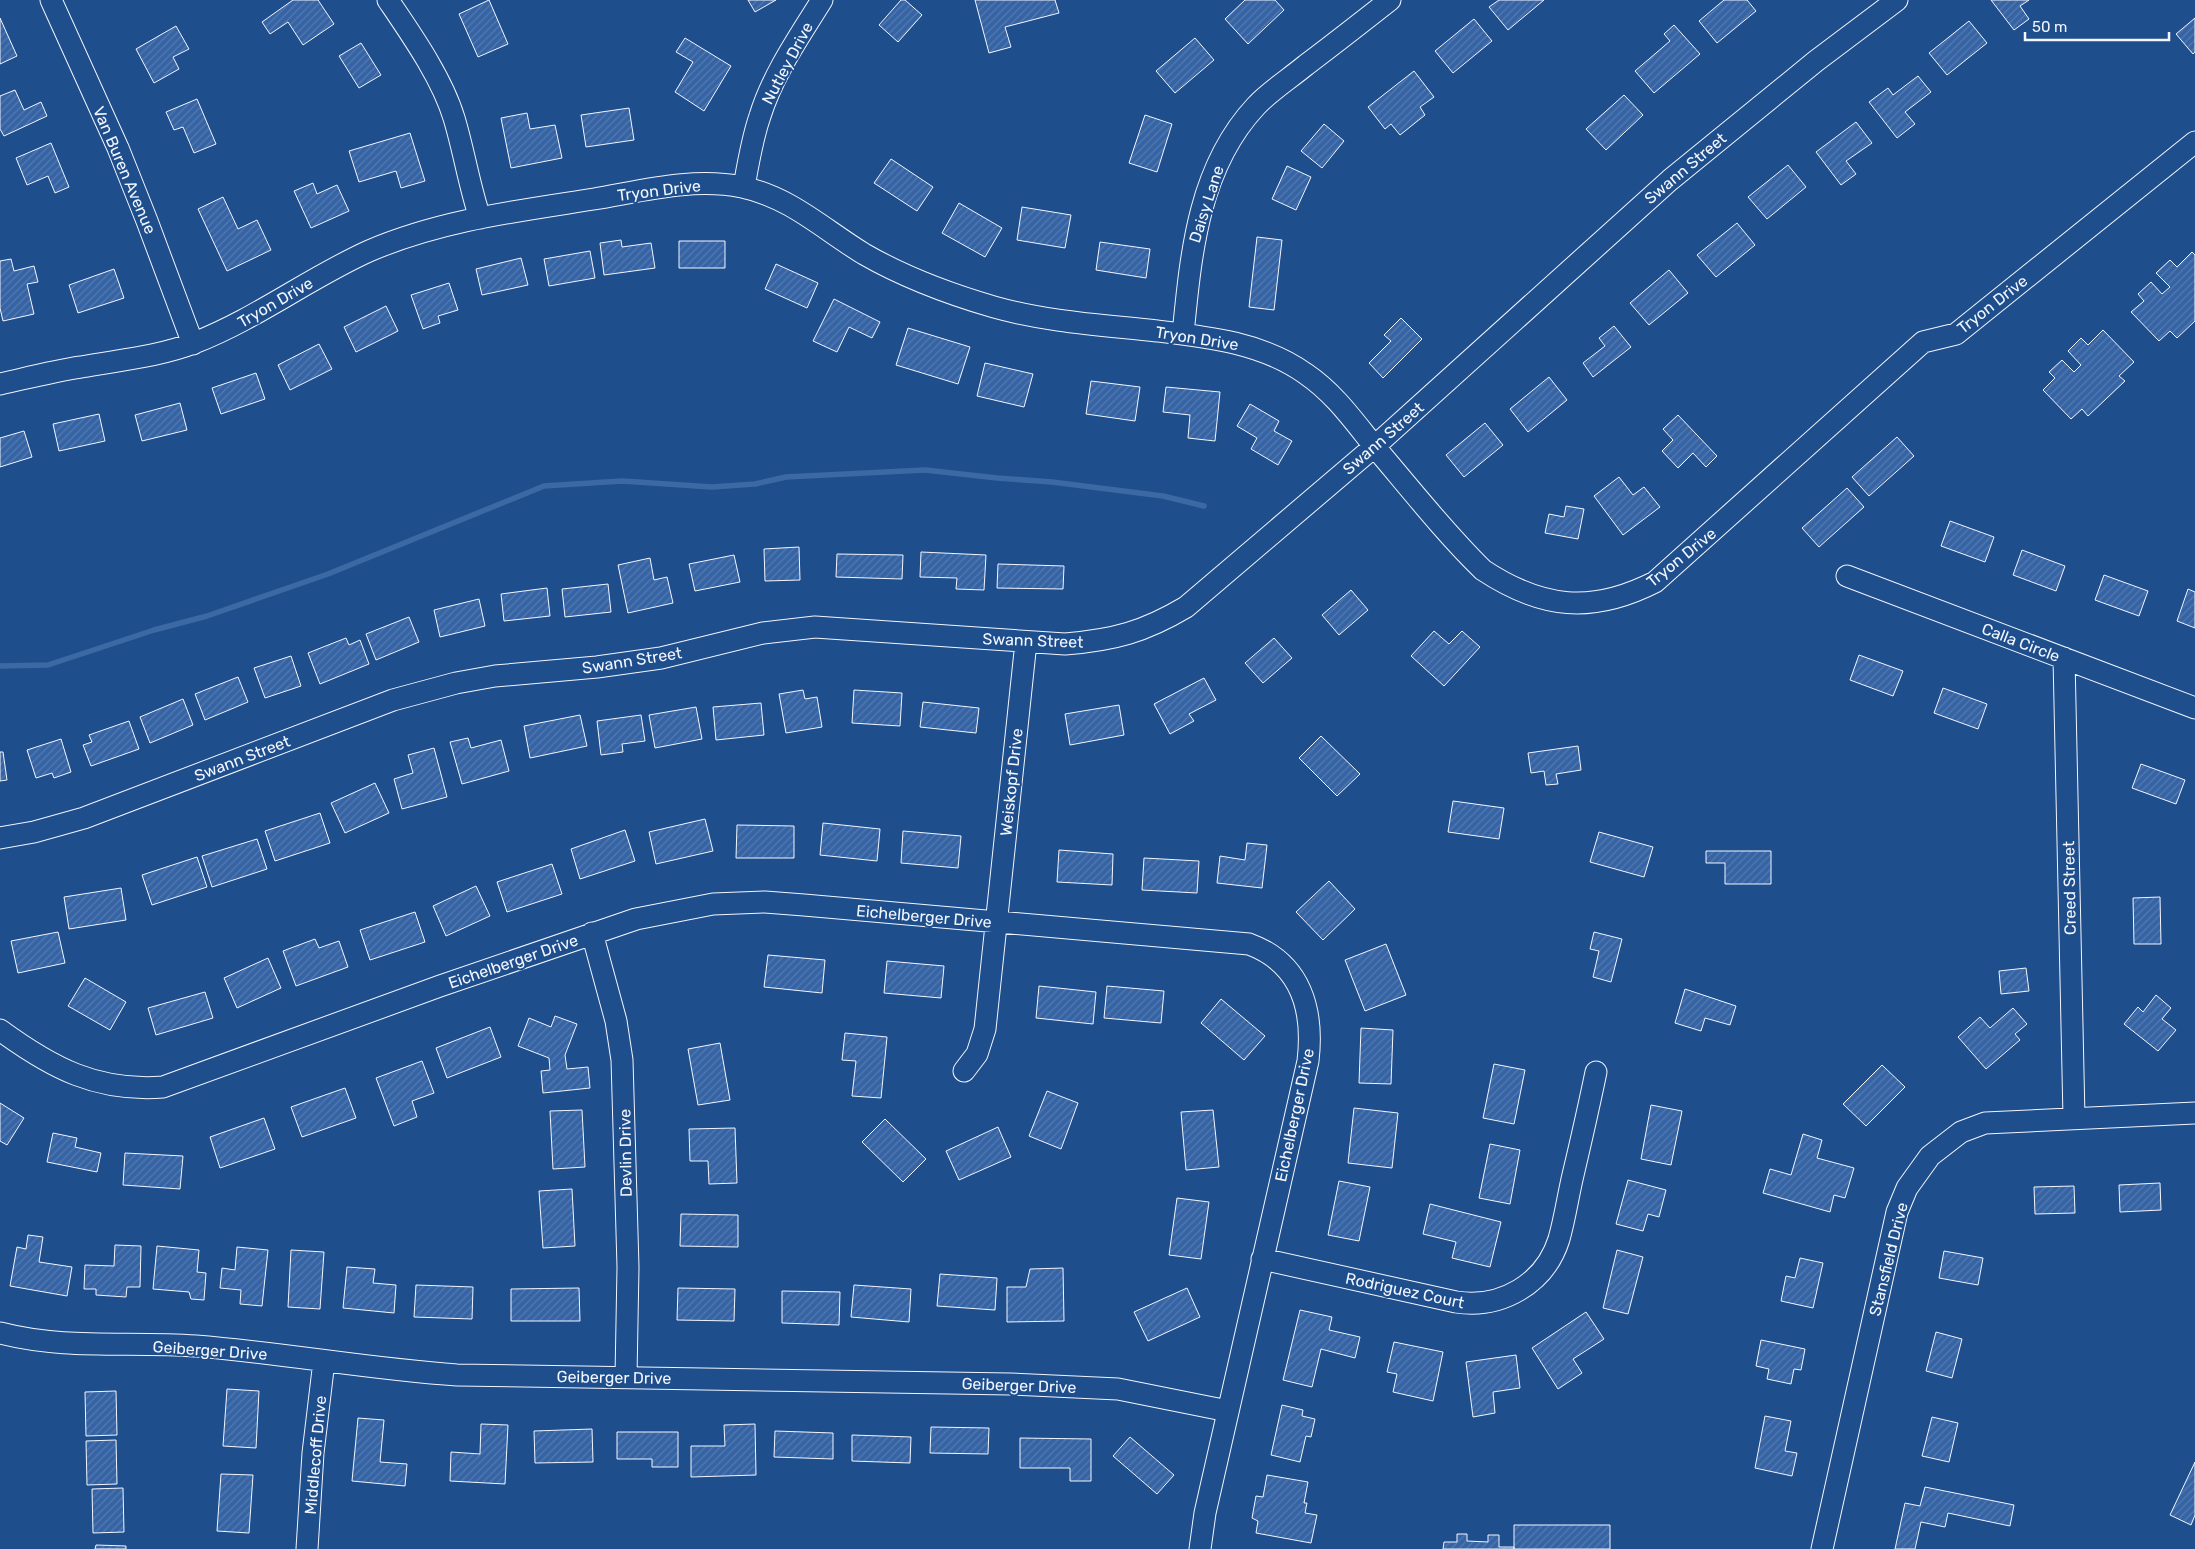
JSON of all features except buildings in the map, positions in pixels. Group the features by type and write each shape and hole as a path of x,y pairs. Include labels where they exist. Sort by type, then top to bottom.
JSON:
{"street":[{"name":"Van Buren Avenue","path":"52,0 144,212 193,344"},
{"path":"388,0 419,46 448,103 464,154 469,184 480,218"},
{"name":"Nutley Drive","path":"744,188 758,124 769,91 787,56 822,0"},
{"name":"Daisy Lane","path":"1183,334 1192,245 1197,222 1209,185 1230,142 1256,106 1275,88 1390,0"},
{"name":"Swann Street","path":"0,838 84,818 393,700 456,683 495,676 596,667 661,658 789,628 815,627 1065,644 1102,641 1128,635 1164,620 1186,607 1375,446 1670,180 1816,61 1897,0"},
{"name":"Tryon Drive","path":"0,384 79,367 155,356 193,344 232,326 278,301 311,280 370,251 456,222 682,185 708,184 744,188 776,197 792,205 863,253 910,277 946,292 996,308 1047,319 1209,337 1257,349 1282,359 1325,388 1474,561 1505,585 1538,597 1581,604 1607,601 1632,594 1655,582 1923,342 1956,334 2195,142"},
{"name":"Calla Circle","path":"1847,576 2195,708"},
{"name":"Weiskopf Drive","path":"964,1071 976,1054 985,1029 1026,642"},
{"name":"Creed Street","path":"2064,658 2074,1118"},
{"name":"Eichelberger Drive","path":"0,1030 27,1050 62,1068 98,1083 137,1089 163,1086 592,933 674,910 713,904 765,902 1249,944 1272,955 1290,974 1308,1009 1311,1035 1308,1061 1205,1513 1200,1549"},
{"name":"Devlin Drive","path":"592,933 616,1021 622,1060 628,1267 626,1376"},
{"name":"Rodriguez Court","path":"1262,1259 1456,1302 1484,1304 1508,1297 1530,1282 1539,1273 1554,1251 1559,1239 1596,1072"},
{"name":"Stansfield Drive","path":"1822,1549 1897,1212 1907,1188 1930,1156 1961,1132 1998,1121 2195,1113"},
{"name":"Geiberger Drive","path":"0,1333 53,1343 181,1345 234,1349 404,1372 457,1375 626,1376 1010,1384 1118,1389 1228,1411"},
{"name":"Middlecoff Drive","path":"307,1549 313,1453 324,1361"}],"waterway":[{"path":"0,666 48,665 154,630 207,616 328,574 544,486 622,481 712,487 755,484 786,477 925,470 1052,482 1163,496 1204,506"}]}
